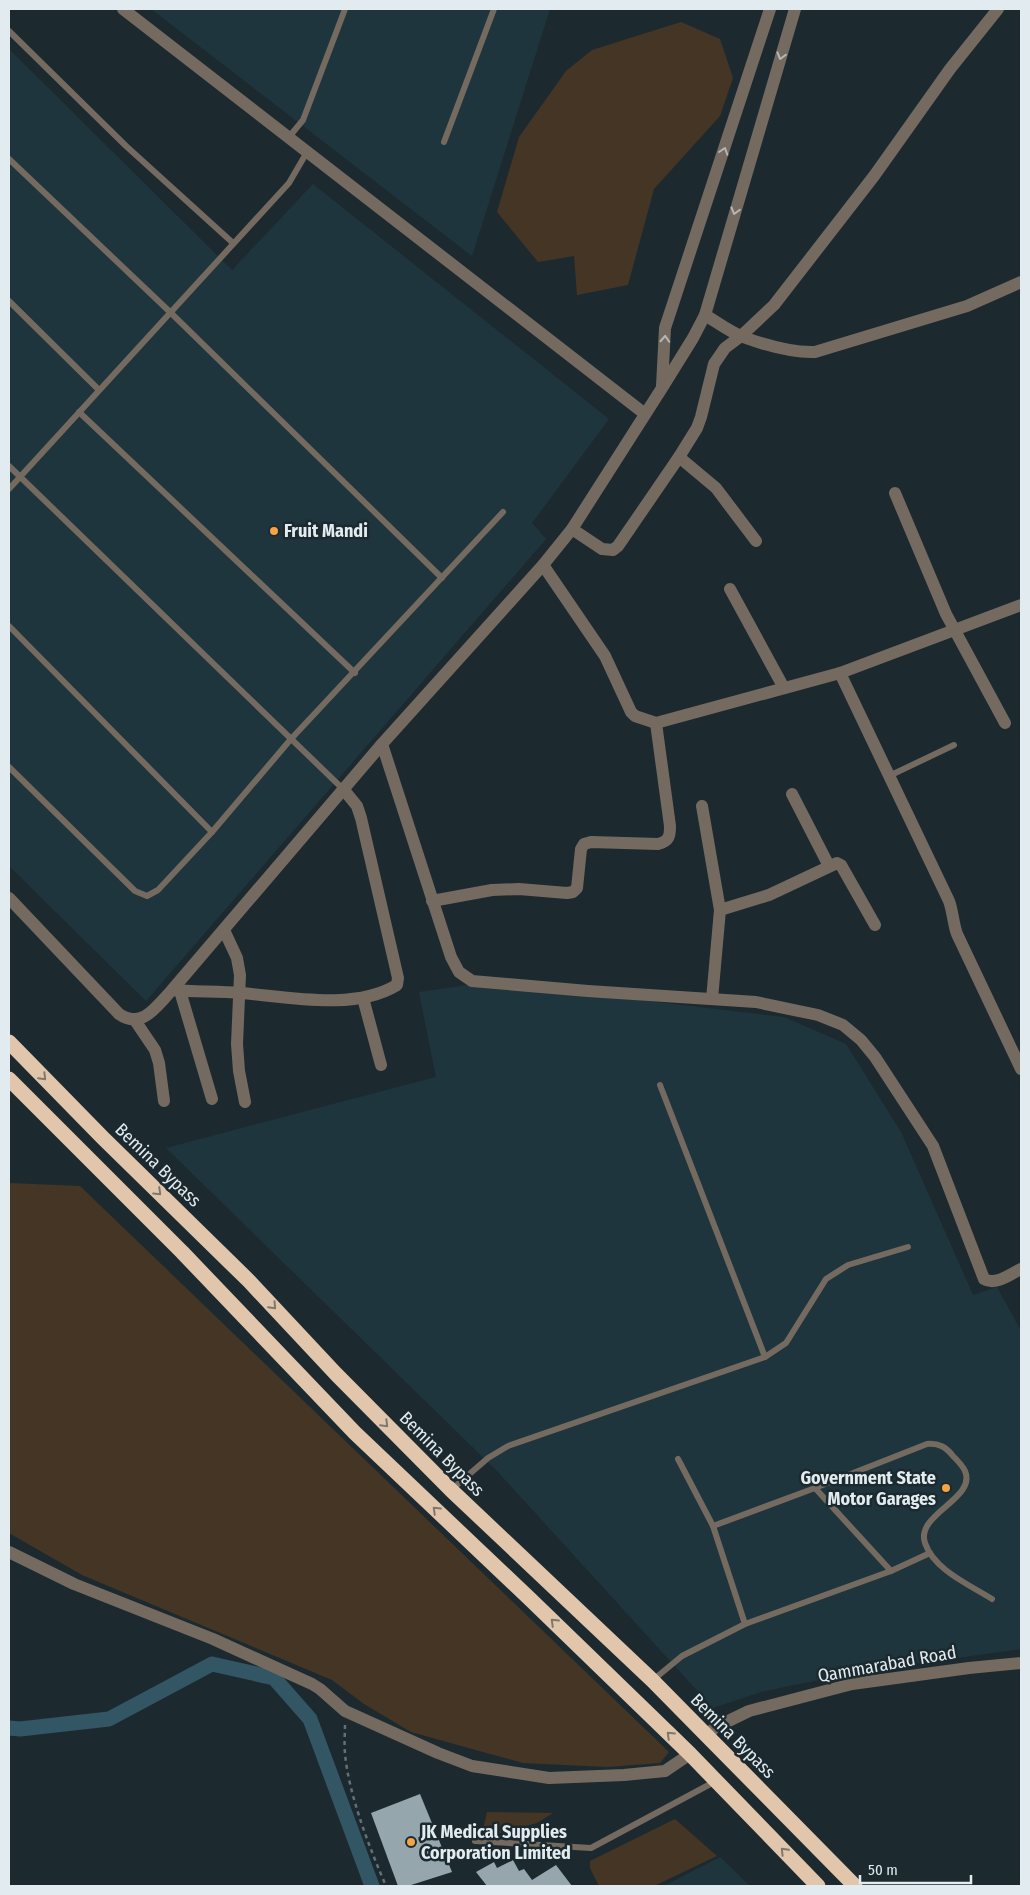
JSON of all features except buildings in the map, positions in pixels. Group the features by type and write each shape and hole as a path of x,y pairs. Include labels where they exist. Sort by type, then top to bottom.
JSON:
{"highway":[{"name":"Bemina Bypass","path":"9,1042 103,1138 250,1281 336,1374 451,1490 652,1680 855,1886"},
{"path":"9,1079 182,1252 355,1433 532,1600 690,1754 818,1886"}],"street":[{"path":"662,388 665,328 770,9"},
{"path":"9,898 119,1014 126,1018 144,1017 176,990 224,930 382,744 543,565 572,529 662,388 705,315 795,9"},
{"path":"572,529 602,549 613,550 627,534 679,457 702,417 714,364 725,348 741,336 774,305 874,176 950,69 998,9"},
{"path":"128,10 307,152 645,414"},
{"path":"705,315 741,336 790,351 815,352 967,306 1021,282"},
{"path":"679,457 716,488 756,541"},
{"path":"895,493 946,614 1005,723"},
{"path":"543,565 605,656 631,712 634,716 656,723 840,673 1021,604"},
{"path":"730,588 784,688"},
{"path":"840,673 949,901 953,911 952,920 956,934 1021,1069"},
{"path":"432,901 492,890 573,892 577,888 581,849 584,844 591,842 658,844 666,841 670,837 670,826 656,723"},
{"path":"382,744 432,901 451,957 459,972 472,981 756,1002 818,1015 843,1025 861,1040 894,1084 933,1146 984,1278 991,1282 1021,1269"},
{"path":"176,990 240,993 300,999 363,998 397,985 398,978 361,818 357,806 344,790"},
{"path":"792,794 829,866"},
{"path":"702,806 720,910 712,999"},
{"path":"720,910 769,895 837,863 841,865 874,925"},
{"path":"224,930 237,958 240,975 239,1071 245,1102"},
{"path":"176,990 212,1099"},
{"path":"363,998 380,1065"},
{"path":"134,1019 155,1050 159,1064 164,1101"},
{"path":"9,1552 74,1584 213,1639 312,1684 344,1711 438,1754 472,1766 549,1778 624,1776 665,1771 690,1754"},
{"name":"Qammarabad Road","path":"708,1736 714,1728 749,1710 852,1684 1021,1663"}],"lane":[{"path":"289,137 303,120 345,9"},
{"path":"444,142 494,9"},
{"path":"9,31 126,146 234,244"},
{"path":"9,489 289,183 307,152"},
{"path":"9,158 170,312 442,578"},
{"path":"9,301 100,390"},
{"path":"79,412 355,673"},
{"path":"9,466 344,790"},
{"path":"9,767 135,892 147,896 158,890 212,832 291,739 355,673 502,512"},
{"path":"9,626 212,832"},
{"path":"889,776 954,746"},
{"path":"660,1085 765,1357"},
{"path":"451,1490 488,1458 508,1446 765,1357 786,1343 826,1279 848,1265 908,1247"},
{"path":"713,1526 927,1444 935,1444 948,1450 965,1471 967,1480 964,1490 933,1519 925,1532 924,1542 937,1562 947,1571 992,1599"},
{"path":"678,1459 713,1526 745,1624"},
{"path":"815,1488 891,1571"},
{"path":"652,1680 682,1656 745,1624 891,1571 930,1553"},
{"path":"475,1841 590,1848 716,1782"}],"path":[{"path":"344,1711 345,1754 353,1792 372,1853 386,1886"}],"shaded area":[{"path":"151,9 550,9 472,256"},
{"path":"681,22 720,39 733,78 720,116 654,189 628,285 577,295 574,256 538,262 497,212 519,137 566,71 592,50"},
{"name":"Fruit Mandi","path":"9,49 232,270 313,184 609,419 532,523 546,539 146,1001 9,866"},
{"path":"488,982 784,1017 846,1044 901,1132 973,1295 997,1287 1021,1331 1021,1649 862,1671 761,1692 713,1708 498,1472 166,1148 436,1077 419,992"},
{"path":"9,1183 80,1186 669,1752 660,1763 607,1767 523,1763 411,1732 364,1704 332,1680 82,1575 9,1533"},
{"path":"487,1812 553,1813 537,1823 488,1836 483,1830"},
{"path":"675,1819 717,1856 654,1886 599,1886 590,1868 590,1861"},
{"path":"720,1857 750,1886 664,1886"}],"waterway":[{"path":"9,1728 20,1729 109,1719 212,1664 274,1678 310,1719 372,1886"}],"place":[{"name":"Fruit Mandi","path":"274,531"},
{"name":"Government State Motor Garages","path":"946,1488"},
{"name":"JK Medical Supplies Corporation Limited","path":"411,1842"}]}
